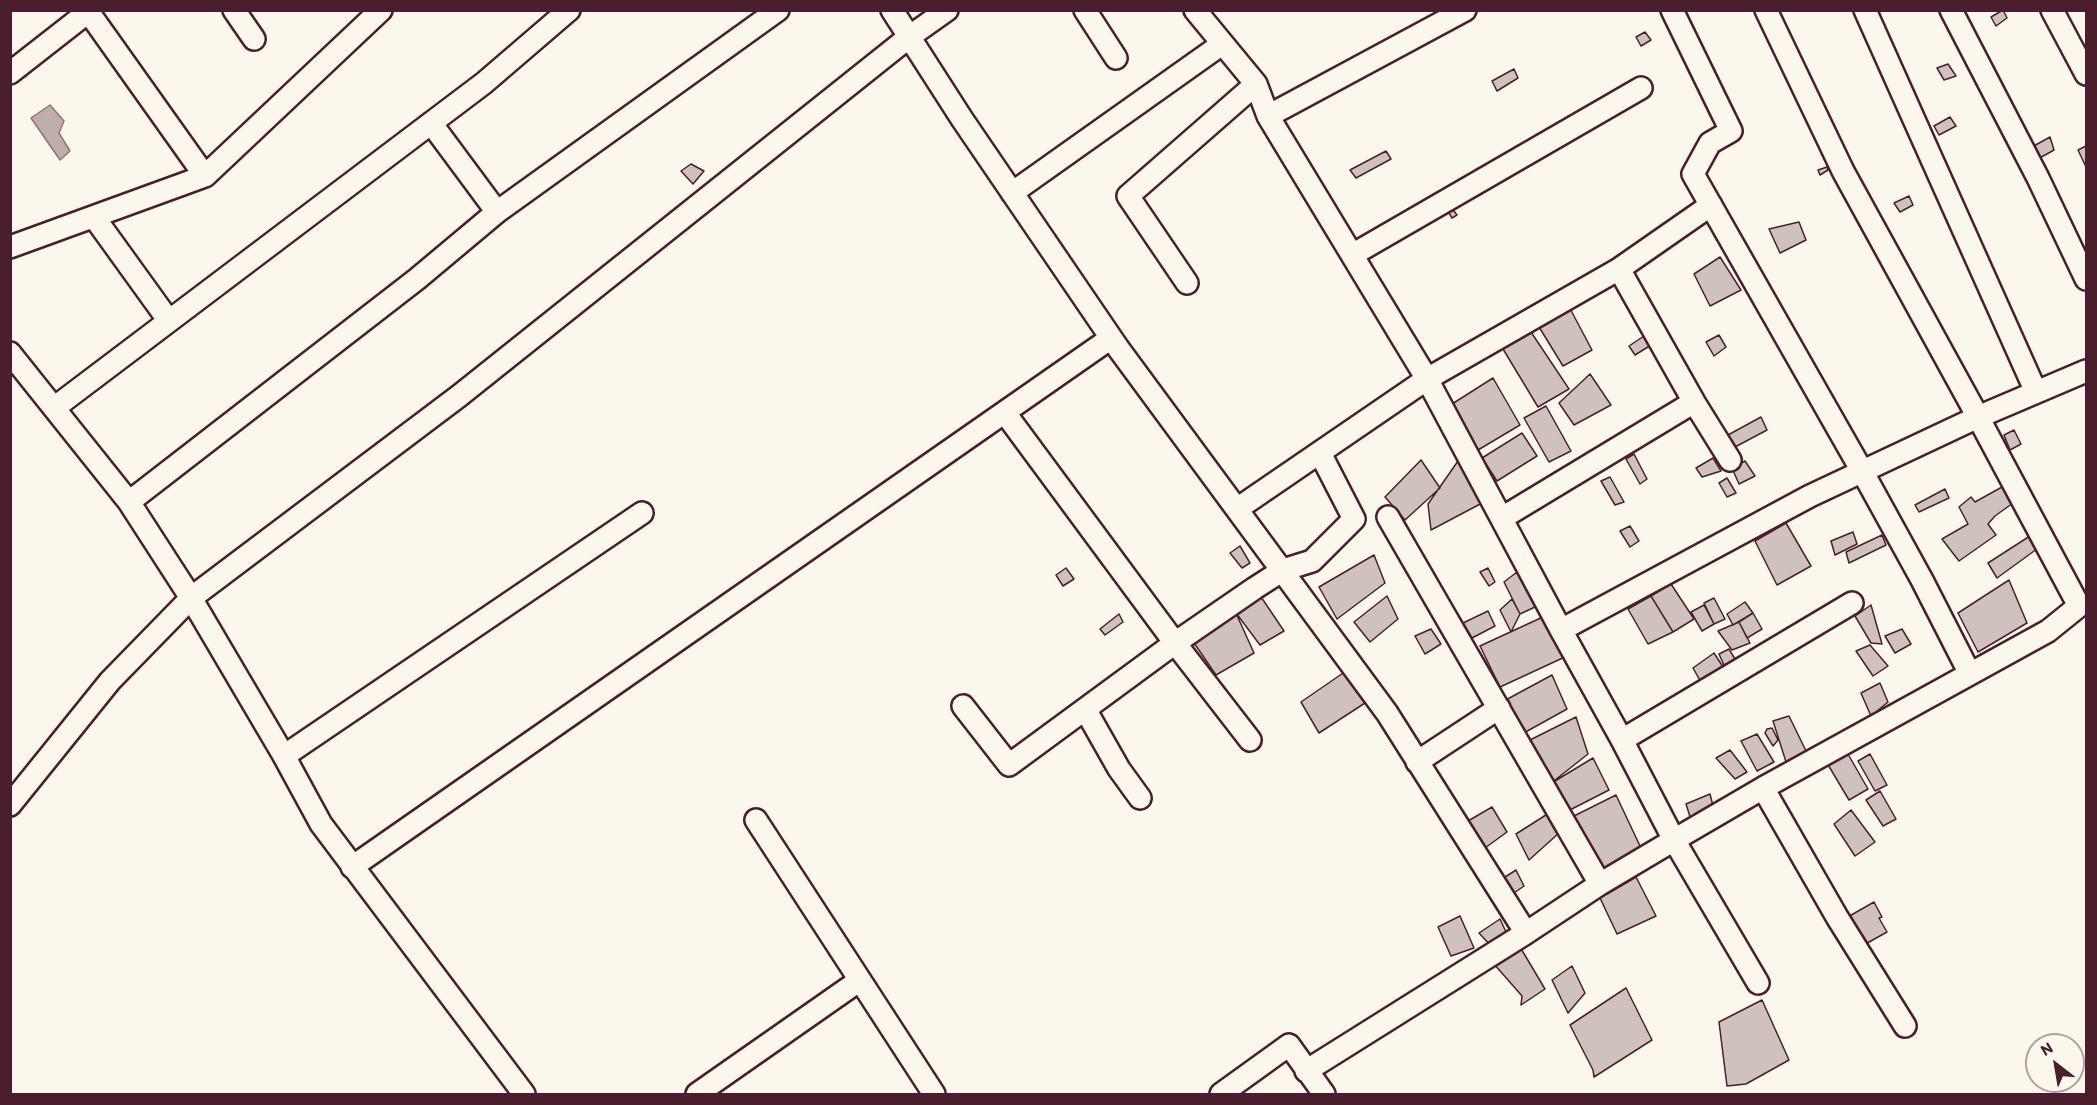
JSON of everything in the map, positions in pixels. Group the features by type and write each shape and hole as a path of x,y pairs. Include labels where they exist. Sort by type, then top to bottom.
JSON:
{"street":[{"path":"234,10 254,39"},
{"path":"10,247 205,176 381,10"},
{"path":"54,408 484,83 569,10"},
{"path":"129,502 417,279 497,212 778,10"},
{"path":"892,10 1012,193 1111,338 1387,713 1526,933"},
{"path":"10,805 110,681 191,598 459,396 909,37 947,10"},
{"path":"1085,10 1116,58"},
{"path":"1195,10 1256,84 1268,116 1427,379 1674,840 1758,983"},
{"path":"1268,116 1465,10"},
{"path":"1672,10 1731,131 1710,143 1693,174 1863,471 1970,674"},
{"path":"1306,1071 1600,884 1763,788 2048,631 2079,606 1843,171 1766,10"},
{"path":"1865,10 2036,392"},
{"path":"1951,10 2038,178 2086,279"},
{"path":"2052,10 2085,67"},
{"path":"10,73 88,11 205,176"},
{"path":"1012,193 1222,44"},
{"path":"1187,283 1128,196 1256,84"},
{"path":"1352,255 1641,88"},
{"path":"431,123 497,212"},
{"path":"1237,509 1427,379 1619,269 1711,205"},
{"path":"94,217 169,321"},
{"path":"1619,269 1694,402 1730,460"},
{"path":"352,867 1111,338"},
{"path":"10,353 129,502 191,598 284,756 321,824 524,1095"},
{"path":"1561,630 1810,496 1978,417 2086,371"},
{"path":"1502,518 1694,402"},
{"path":"1005,413 1175,643 1250,740"},
{"path":"963,706 1010,765 1175,643 1283,570 1312,561 1354,519 1320,453"},
{"path":"284,756 642,513"},
{"path":"1388,517 1600,884"},
{"path":"1622,740 1852,603"},
{"path":"1417,762 1499,708"},
{"path":"1085,709 1119,769 1140,798"},
{"path":"1763,788 1837,917 1905,1026"},
{"path":"756,820 934,1095"},
{"path":"697,1095 860,980"},
{"path":"1221,1095 1289,1045 1324,1095"}],"shaded area":[{"path":"50,105 64,121 59,133 70,151 60,160 31,118"}],"building":[{"path":"2003,10 2007,18 1996,26 1991,17"},
{"path":"1645,32 1651,40 1641,46 1636,37"},
{"path":"1948,64 1956,76 1944,80 1937,68"},
{"path":"1514,69 1518,78 1497,91 1492,81"},
{"path":"1950,117 1956,126 1939,135 1934,126"},
{"path":"2050,137 2054,150 2038,159 2032,147"},
{"path":"2086,146 2086,167 2078,150"},
{"path":"1386,151 1391,159 1356,178 1350,170"},
{"path":"691,164 704,171 693,184 681,171"},
{"path":"1827,167 1828,170 1820,175 1818,170"},
{"path":"1909,196 1913,205 1900,212 1894,203"},
{"path":"1450,206 1457,215 1452,218 1446,208"},
{"path":"1799,222 1806,240 1780,253 1769,229"},
{"path":"1720,257 1741,290 1710,306 1694,274"},
{"path":"1566,301 1592,350 1563,366 1536,322"},
{"path":"1527,326 1569,389 1538,407 1500,344"},
{"path":"1650,332 1656,342 1635,355 1629,346"},
{"path":"1719,335 1726,347 1714,356 1706,342"},
{"path":"1590,374 1611,405 1574,425 1559,403"},
{"path":"1493,378 1520,425 1478,450 1452,404"},
{"path":"1546,406 1571,451 1549,462 1524,418"},
{"path":"1761,417 1767,430 1735,447 1728,435"},
{"path":"2014,430 2021,444 2010,450 2004,435"},
{"path":"1522,433 1537,456 1497,481 1482,458"},
{"path":"1634,454 1647,479 1640,484 1626,459"},
{"path":"1713,458 1721,471 1702,477 1696,468"},
{"path":"1421,460 1440,488 1405,520 1385,497"},
{"path":"1458,461 1484,502 1431,530 1428,504"},
{"path":"1745,461 1755,476 1739,484 1732,468"},
{"path":"1610,477 1624,502 1615,505 1601,481"},
{"path":"1727,478 1736,493 1727,497 1719,483"},
{"path":"2002,487 2013,503 1988,524 1996,535 1959,561 1942,539 1968,524 1959,507 1971,497 1975,502"},
{"path":"1945,489 1949,498 1919,512 1915,505"},
{"path":"1786,523 1811,566 1777,585 1755,541"},
{"path":"1630,526 1639,541 1630,547 1620,531"},
{"path":"1853,532 1857,544 1835,555 1831,541"},
{"path":"2033,534 2041,546 1997,578 1988,563"},
{"path":"1882,535 1886,545 1849,563 1846,552"},
{"path":"1240,546 1250,563 1242,568 1230,553"},
{"path":"1374,555 1385,583 1337,619 1319,587"},
{"path":"1066,568 1074,579 1063,586 1056,575"},
{"path":"1488,568 1495,582 1489,586 1480,572"},
{"path":"1517,572 1535,607 1520,614 1504,582"},
{"path":"2009,580 2027,623 1978,652 1958,613"},
{"path":"1671,584 1694,619 1673,632 1651,596"},
{"path":"1255,588 1284,631 1260,645 1230,605"},
{"path":"1387,596 1398,619 1370,642 1354,622"},
{"path":"1651,596 1673,632 1648,644 1628,609"},
{"path":"1714,598 1725,619 1714,624 1704,603"},
{"path":"1512,599 1520,614 1511,632 1500,610"},
{"path":"1745,602 1753,613 1733,625 1727,614"},
{"path":"1704,605 1714,624 1702,631 1691,612"},
{"path":"1871,605 1882,644 1871,643 1855,616"},
{"path":"1235,611 1254,653 1216,675 1192,640"},
{"path":"1488,611 1495,626 1472,638 1463,623"},
{"path":"1753,613 1762,629 1747,638 1739,622"},
{"path":"1119,614 1123,622 1105,635 1100,629"},
{"path":"1545,616 1567,656 1500,687 1480,646"},
{"path":"1739,622 1750,643 1732,650 1718,631"},
{"path":"1431,629 1441,644 1425,654 1415,636"},
{"path":"1902,629 1911,644 1895,653 1885,636"},
{"path":"1870,645 1888,666 1873,676 1856,651"},
{"path":"1729,649 1741,669 1727,672 1719,654"},
{"path":"1714,653 1725,670 1702,684 1693,668"},
{"path":"1346,671 1365,703 1319,733 1301,702"},
{"path":"1552,675 1567,709 1522,734 1502,702"},
{"path":"1880,683 1888,702 1871,716 1861,693"},
{"path":"1789,716 1807,753 1787,765 1773,721"},
{"path":"1576,717 1588,754 1550,784 1526,742"},
{"path":"1772,728 1778,740 1773,746 1765,733 1767,729"},
{"path":"1757,734 1774,762 1757,771 1741,741"},
{"path":"1844,747 1868,789 1849,800 1824,758"},
{"path":"1730,750 1747,772 1735,779 1716,758"},
{"path":"1870,754 1887,785 1875,791 1858,761"},
{"path":"1593,758 1609,790 1560,815 1550,784"},
{"path":"1880,791 1896,819 1883,826 1866,800"},
{"path":"1710,794 1713,806 1691,820 1686,804"},
{"path":"1616,795 1640,846 1601,872 1570,818"},
{"path":"1492,807 1507,832 1485,848 1468,821"},
{"path":"1851,810 1875,842 1855,856 1834,824"},
{"path":"1549,813 1559,833 1529,860 1516,834"},
{"path":"1516,870 1524,886 1514,893 1502,879"},
{"path":"1636,877 1656,916 1617,934 1600,898"},
{"path":"1874,902 1887,932 1862,946 1846,918"},
{"path":"1460,916 1474,948 1451,956 1438,927"},
{"path":"1500,919 1507,934 1492,947 1479,933"},
{"path":"1520,947 1545,989 1521,1005 1522,996 1494,964"},
{"path":"1572,966 1585,993 1568,1013 1552,980"},
{"path":"1626,988 1652,1040 1594,1077 1593,1070 1570,1025"},
{"path":"1762,1000 1789,1060 1746,1084 1727,1086 1719,1022"}]}
